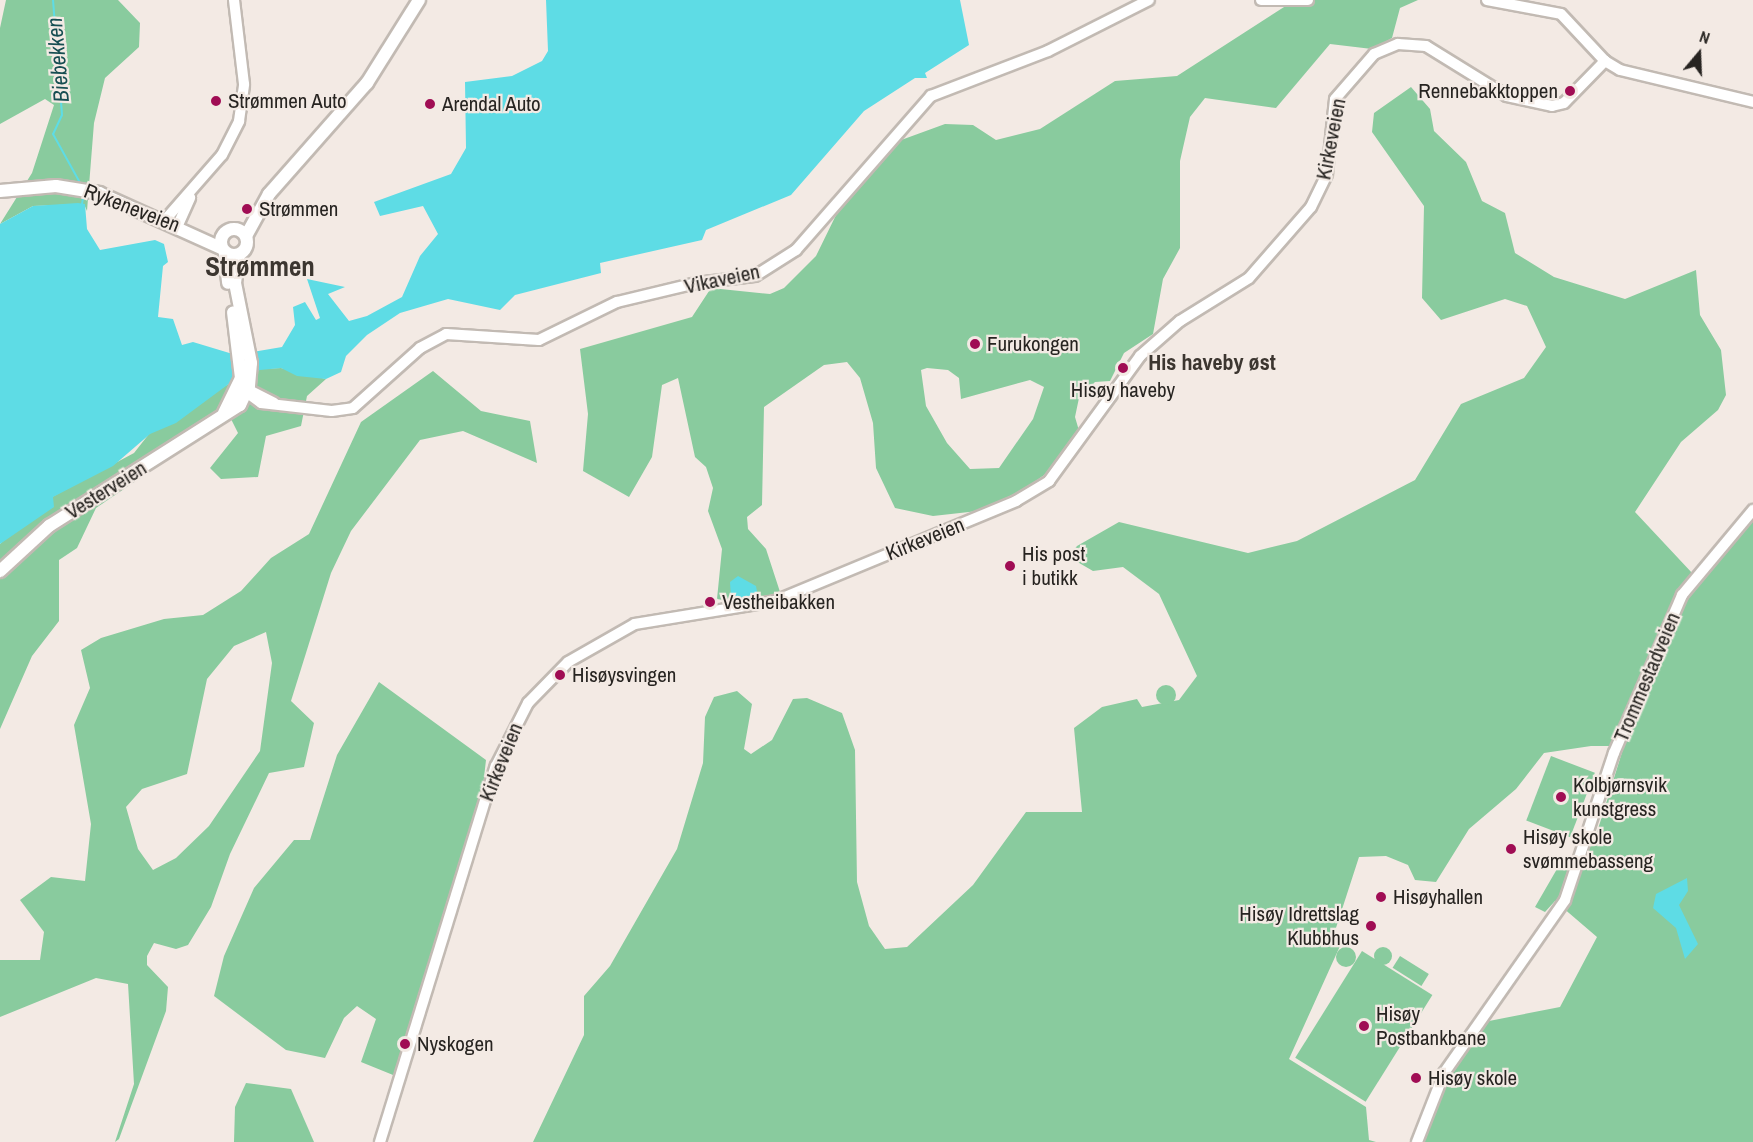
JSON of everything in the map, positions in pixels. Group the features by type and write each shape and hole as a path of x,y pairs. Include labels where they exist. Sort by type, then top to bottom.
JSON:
{"main road":[{"path":"166,219 198,185 228,146 243,105 234,0"},
{"path":"244,350 223,250 229,230 269,195 367,83 418,0"},
{"name":"Vikaveien","path":"245,385 274,403 332,411 353,408 420,348 446,334 539,340 616,302 766,272 796,250 903,123 938,92 1031,58 1149,0"},
{"path":"1261,0 1308,0"},
{"path":"1487,0 1561,14 1605,61 1627,72 1753,102"},
{"name":"Kirkeveien","path":"380,1142 496,766 528,703 568,662 635,624 783,598 1016,501 1049,482 1140,356 1180,321 1249,279 1311,207 1326,174 1335,99 1347,79 1379,51 1405,44 1426,46 1508,96 1535,105 1564,103 1605,61"},
{"path":"179,224 198,185"},
{"name":"Rykeneveien","path":"0,191 78,188 179,224 223,250"},
{"path":"245,385 244,350 235,283 239,255 246,236 269,195"},
{"path":"229,230 246,236"},
{"name":"Rykeneveien","path":"191,231 229,230"},
{"path":"223,250 239,255"},
{"name":"Vesterveien","path":"0,571 49,526 220,419 245,385"},
{"name":"Trommestadveien","path":"1417,1142 1444,1073 1565,900 1614,753 1682,595 1753,510"}],"green space":[{"path":"6,0 118,0 140,23 139,47 105,78 94,123 87,211 84,204 33,206 0,224 32,173 54,105 45,99 0,124 0,28"},
{"path":"1295,0 1418,0 1400,8 1392,38 1372,49 1330,44 1276,108 1205,98 1190,117 1180,161 1180,248 1163,279 1153,334 1124,353 1110,381 1095,382 1079,398 1075,417 1080,434 1055,467 1025,489 978,511 933,516 895,508 876,468 873,423 860,378 847,362 824,365 764,407 762,505 747,517 748,529 766,549 781,595 743,603 717,599 722,549 708,511 713,488 706,467 695,457 678,378 662,385 652,457 629,497 583,471 588,414 580,349 692,317 711,288 770,294 784,288 816,256 838,211 893,143 945,124 973,125 996,140 1040,129 1115,81 1177,76","holes":["927,368 948,370 959,378 961,399 1030,380 1044,387 1033,419 999,468 970,469 947,443 926,406 921,370"]},
{"path":"1411,87 1430,109 1434,131 1466,162 1482,201 1505,213 1515,253 1554,277 1625,299 1696,270 1700,315 1721,350 1726,395 1718,410 1681,442 1635,512 1693,574 1753,512 1753,1142 1424,1142 1437,1099 1484,1022 1560,1007 1597,937 1555,901 1545,912 1535,907 1561,862 1593,845 1624,746 1591,746 1544,753 1516,789 1469,829 1436,882 1415,880 1408,865 1386,856 1359,857 1334,934 1340,946 1289,1059 1366,1107 1369,1140 1376,1142 533,1142 584,1035 584,996 610,966 677,849 703,763 705,717 714,697 737,691 752,704 744,749 751,754 772,740 793,699 807,698 842,713 855,750 857,882 869,926 885,949 907,947 973,885 1026,812 1082,812 1074,728 1102,707 1137,699 1142,707 1179,700 1197,676 1159,594 1123,567 1093,571 1074,560 1070,555 1077,546 1119,522 1248,553 1297,541 1415,480 1461,404 1524,378 1546,347 1527,306 1505,299 1441,320 1422,298 1424,206 1372,132 1374,113"},
{"path":"281,368 326,379 307,396 301,426 266,436 258,477 221,479 210,468 238,433 230,417 96,508 77,548 59,560 59,621 32,656 0,729 0,544 52,497 134,453 149,434 230,383 260,369"},
{"path":"433,371 481,411 530,421 537,463 463,431 420,440 351,531 331,573 291,701 314,723 304,767 269,773 230,854 211,907 188,945 176,949 154,943 147,956 147,965 168,987 166,1011 119,1139 115,1142 134,1084 128,984 96,978 0,1017 0,960 40,960 44,932 20,900 51,877 85,881 91,824 74,725 90,688 81,650 101,638 164,619 203,615 241,591 271,558 309,534 361,422","holes":["266,632 272,663 260,751 209,826 176,858 153,870 138,849 126,807 142,789 187,774 207,679 234,646"]},
{"path":"379,682 486,760 481,804 398,1077 361,1062 376,1019 357,1006 344,1018 325,1058 286,1050 214,996 224,956 254,888 294,840 310,840 337,755"},
{"path":"1166,685 1173,688 1176,695 1173,702 1166,705 1159,702 1156,695 1159,688"},
{"name":"Kolbjørnsvik kunstgress","path":"1551,756 1595,773 1570,837 1526,820"},
{"path":"1346,947 1353,950 1356,957 1353,964 1346,967 1339,964 1336,957 1339,950"},
{"path":"1383,947 1389,950 1392,956 1389,962 1383,965 1377,962 1374,956 1377,950"},
{"name":"Hisøy Postbankbane","path":"1362,951 1432,995 1366,1102 1295,1058"},
{"path":"1400,956 1429,974 1421,986 1393,968"},
{"path":"246,1083 291,1089 314,1142 234,1142 235,1107"}],"water":[{"path":"546,0 960,0 969,45 925,73 927,78 915,78 864,111 791,195 706,230 702,240 600,263 601,273 515,295 500,310 448,299 400,313 367,335 346,356 341,372 326,379 297,376 281,368 260,370 230,383 176,423 150,434 113,466 53,497 54,507 0,544 0,224 33,206 78,203 85,204 87,229 100,250 155,240 164,244 168,262 163,266 158,317 173,319 182,345 193,342 236,355 282,347 295,325 293,307 305,302 316,320 320,318 307,279 345,287 328,294 349,321 367,316 402,297 420,256 438,234 423,206 380,216 374,202 451,174 466,148 465,82 512,76 542,61 548,51"},
{"path":"738,576 756,586 758,597 731,598 730,582"},
{"path":"1687,878 1688,891 1679,905 1698,944 1685,959 1676,928 1653,908 1656,894"}],"waterway":[{"name":"Biebekken","path":"53,0 62,115 53,134 79,181"},
{"path":"82,204 83,198"}],"place":[{"name":"Rennebakktoppen","path":"1570,91"},
{"name":"Strømmen Auto","path":"216,101"},
{"name":"Arendal Auto","path":"430,104"},
{"name":"Strømmen","path":"247,209"},
{"name":"Furukongen","path":"975,344"},
{"name":"Hisøy haveby","path":"1123,368"},
{"name":"His post i butikk","path":"1010,566"},
{"name":"Vestheibakken","path":"710,602"},
{"name":"Hisøysvingen","path":"560,675"},
{"name":"Kolbjørnsvik kunstgress","path":"1561,797"},
{"name":"Hisøy skole svømmebasseng","path":"1511,849"},
{"name":"Hisøyhallen","path":"1381,897"},
{"name":"Hisøy Idrettslag Klubbhus","path":"1371,926"},
{"name":"Hisøy Postbankbane","path":"1364,1026"},
{"name":"Nyskogen","path":"405,1044"},
{"name":"Hisøy skole","path":"1416,1078"}],"district":[{"name":"Strømmen","path":"260,267"},
{"name":"His haveby øst","path":"1212,363"}]}
